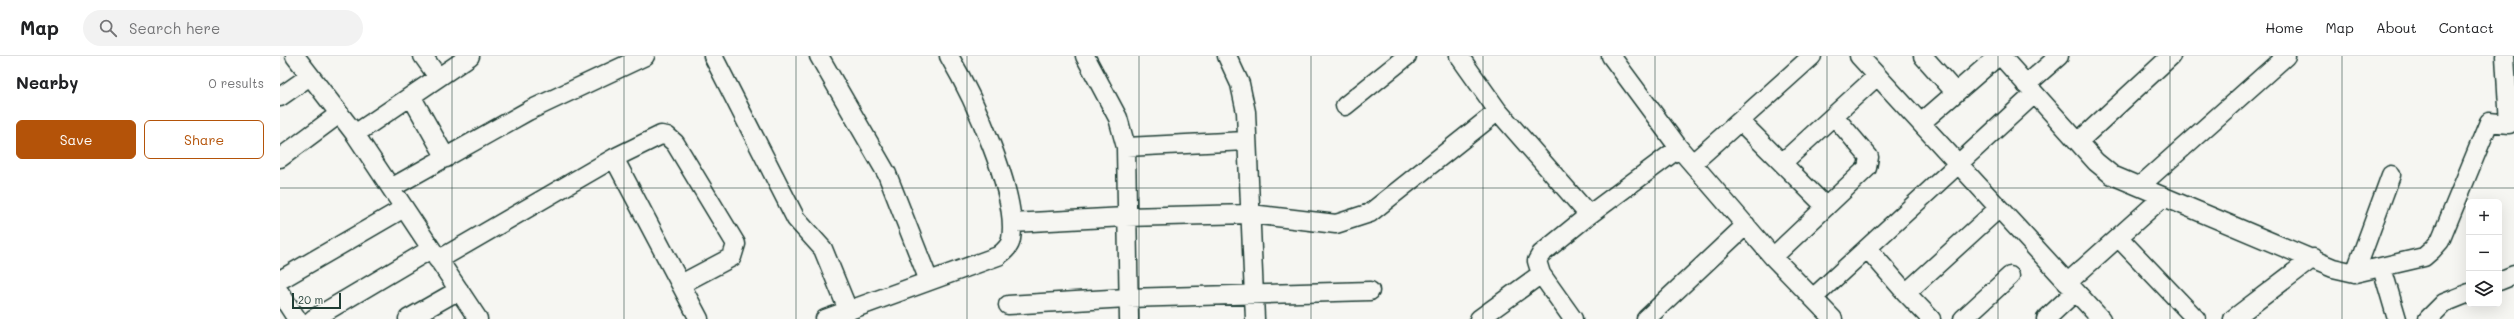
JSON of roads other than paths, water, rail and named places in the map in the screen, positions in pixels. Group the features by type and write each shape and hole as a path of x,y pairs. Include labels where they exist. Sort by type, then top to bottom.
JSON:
{"street":[{"path":"295,56 355,134 478,319"},
{"path":"423,56 438,77"},
{"path":"355,134 470,56"},
{"path":"391,188 528,111 645,56"},
{"path":"713,56 796,219 823,249 848,310"},
{"path":"819,56 887,174 929,281"},
{"path":"825,319 998,256 1006,249 1011,240 1012,223 999,163 968,88 949,56"},
{"path":"1085,56 1118,118 1126,147 1127,298 1129,319"},
{"path":"1227,56 1240,84 1246,112 1246,141 1255,293 1255,319"},
{"path":"1345,106 1407,56"},
{"path":"1459,56 1498,111 1588,215"},
{"path":"1611,56 1679,148 1773,257 1833,319"},
{"path":"1693,163 1812,56"},
{"path":"1859,56 2101,319"},
{"path":"1923,56 1955,92"},
{"path":"1921,123 1955,92 2000,56 2029,90 2096,162 2112,175 2313,258 2333,268 2355,273 2382,268 2424,257 2440,241 2489,122 2509,124 2505,56"},
{"path":"1813,298 1959,163 2029,90 2059,56"},
{"path":"2078,142 2171,56"},
{"path":"2141,186 2286,56"},
{"path":"280,97 310,76"},
{"path":"1782,163 1877,76"},
{"path":"410,96 446,158"},
{"path":"1012,223 1126,217 1251,214 1336,224 1361,218 1370,213 1498,111"},
{"path":"280,158 339,114"},
{"path":"1773,257 1867,168 1869,157 1834,116"},
{"path":"1740,121 1826,207"},
{"path":"313,319 614,158 660,135 667,136 675,143 736,244 732,257 681,284"},
{"path":"1126,147 1246,141"},
{"path":"1573,319 1541,274 1538,261 1541,254 1588,215 1679,148"},
{"path":"614,158 699,319"},
{"path":"2355,273 2391,175"},
{"path":"2046,319 2071,288 2118,237 2163,197"},
{"path":"280,280 404,208"},
{"path":"1906,292 1999,208"},
{"path":"1646,319 1746,225"},
{"path":"2118,237 2196,319"},
{"path":"1867,248 1931,319"},
{"path":"2233,319 2313,258"},
{"path":"2382,268 2397,319"},
{"path":"1479,319 1541,274"},
{"path":"2502,280 2514,275"},
{"path":"1963,319 2010,276"},
{"path":"408,319 459,290"},
{"path":"1008,305 1127,298 1255,293 1370,291"},
{"path":"280,293 297,319"},
{"path":"2428,319 2444,303 2466,294"}]}
